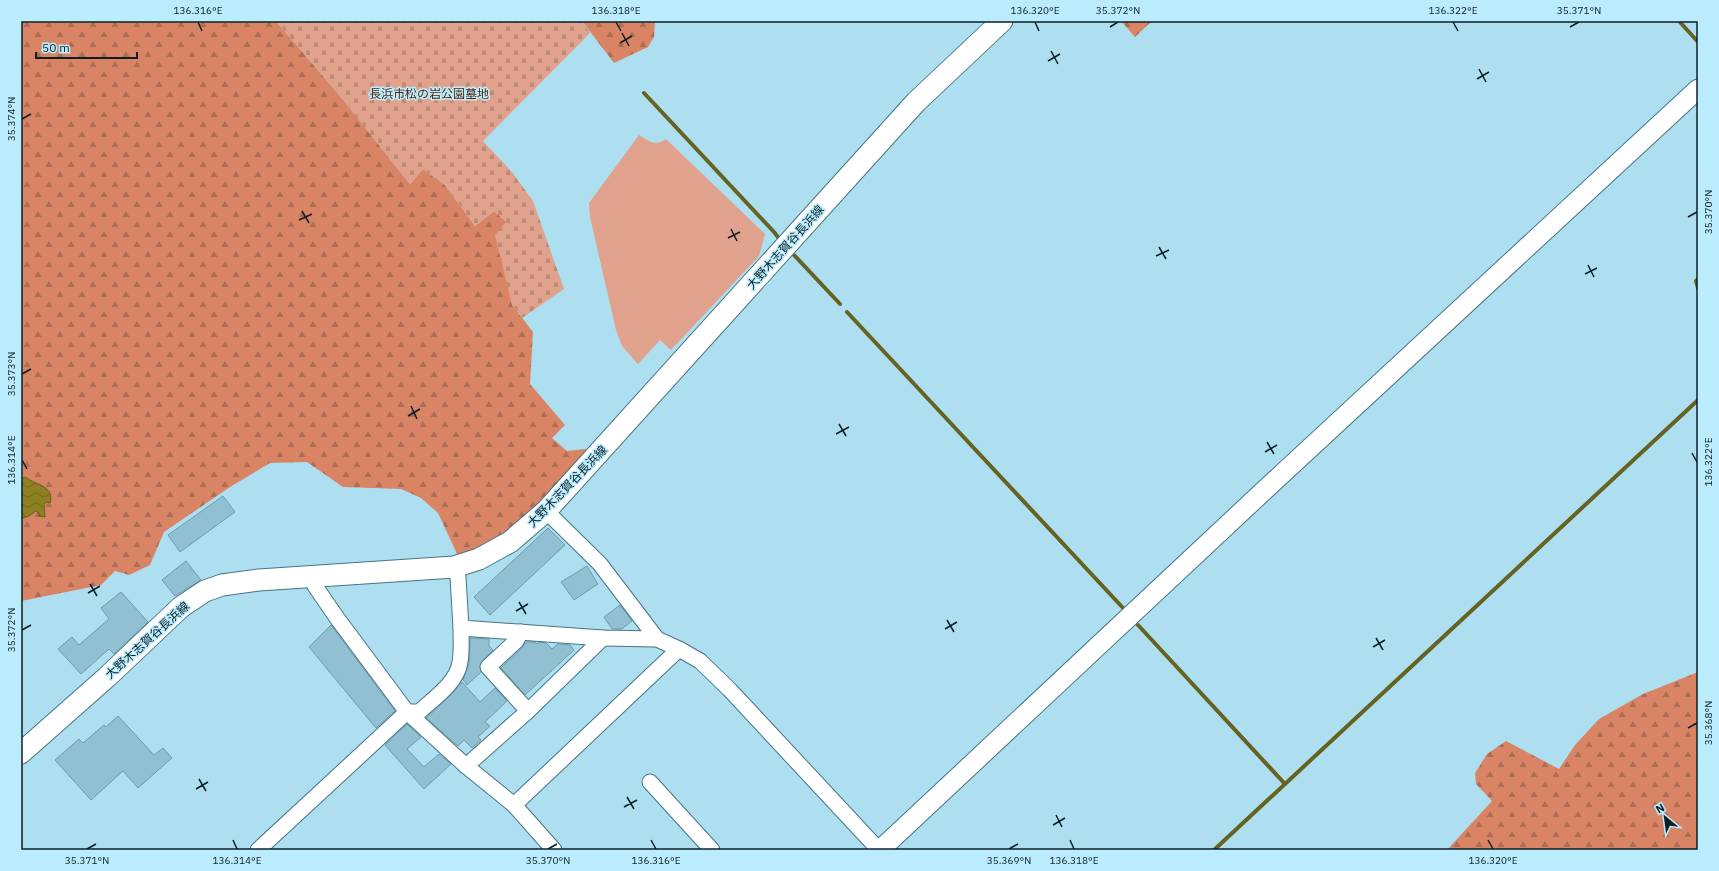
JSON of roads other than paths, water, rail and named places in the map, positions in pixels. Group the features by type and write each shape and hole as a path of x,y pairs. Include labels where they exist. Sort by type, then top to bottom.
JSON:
{"main road":[{"name":"大野木志賀谷長浜線","path":"21,753 107,677 182,607 205,592 222,585 259,580 454,567 479,559 510,542 546,511 916,102 1002,21"}],"street":[{"path":"461,628 603,638 657,639 700,660 729,689 879,850 1698,89"},
{"path":"546,511 600,564 657,639"},
{"path":"258,850 407,712 419,712 449,684 456,673 460,662 461,628 458,577 454,567"},
{"path":"312,577 315,586 337,618 407,712 466,766 514,805 554,850"},
{"path":"521,632 516,641 488,667 528,711"},
{"path":"466,766 528,711 603,638"},
{"path":"514,805 679,649"},
{"path":"650,782 707,848"}],"water":[{"path":"25,477 44,487 50,493 50,503 47,502 44,504 45,517 39,516 39,513 36,511 21,519 21,479"}],"waterway":[{"path":"1679,21 1698,42"},
{"path":"644,93 781,241"},
{"path":"794,255 840,304"},
{"path":"1698,279 1696,281 1698,288"},
{"path":"847,312 1124,609"},
{"path":"1214,850 1698,400"},
{"path":"1138,625 1285,784"}],"park label":[{"name":"長浜市松の岩公園墓地","path":"429,93"}]}
